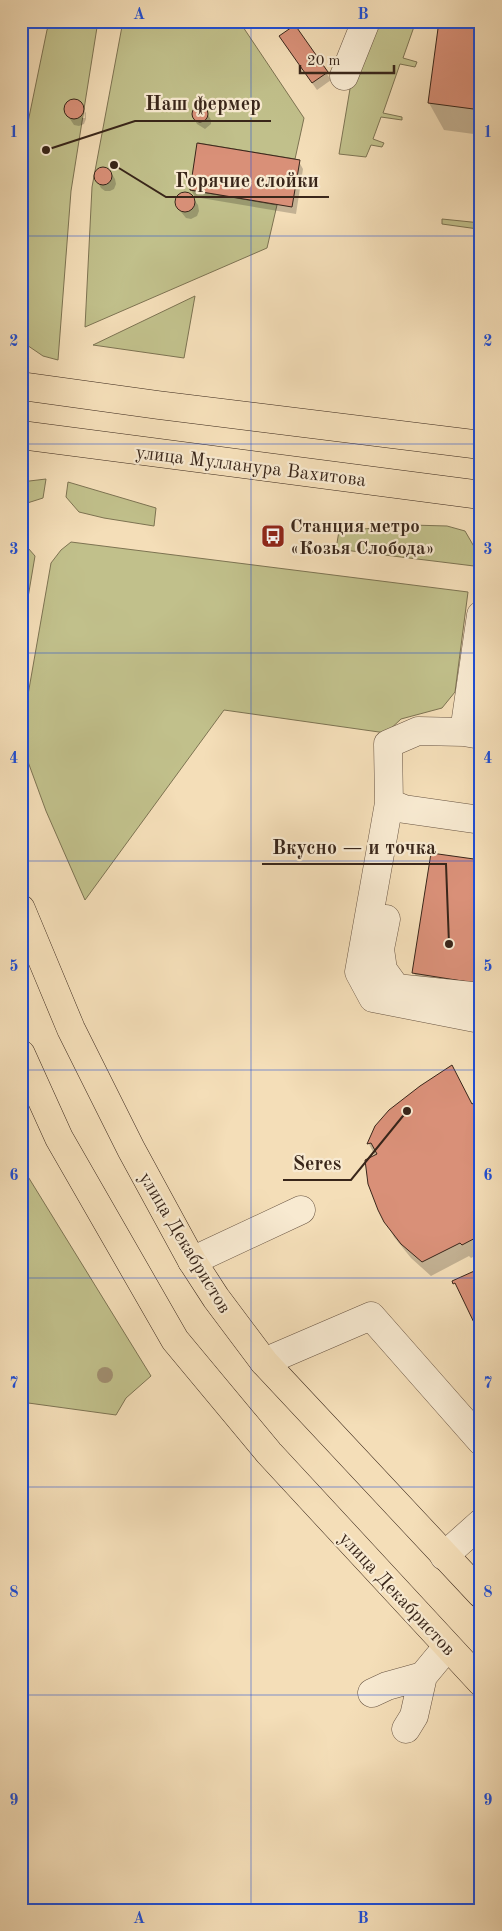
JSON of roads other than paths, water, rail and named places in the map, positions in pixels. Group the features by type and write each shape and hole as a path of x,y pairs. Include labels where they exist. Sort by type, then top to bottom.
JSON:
{"main road":[{"path":"21,386 158,406 481,445"},
{"name":"улица Мулланура Вахитова","path":"21,435 480,500"},
{"name":"улица Декабристов","path":"21,909 71,1029 131,1149 192,1261 216,1298 264,1362 481,1594"},
{"name":"улица Декабристов","path":"21,1054 59,1138 175,1340 269,1453 481,1682"}],"street":[{"path":"344,76 366,21"},
{"path":"481,614 472,734 418,731 388,744 397,806 380,949 383,970 396,988 481,998"},
{"path":"397,806 481,820"},
{"path":"397,806 358,972 373,998 475,1018 481,1015"},
{"path":"192,1261 301,1210"},
{"path":"264,1362 371,1316 481,1442"},
{"path":"444,1556 481,1523"},
{"path":"406,1729 414,1716 423,1676 447,1647"},
{"path":"372,1693 387,1686 423,1676"}],"place":[{"name":"Наш фермер","path":"46,150"},
{"name":"Горячие слойки","path":"114,165"},
{"name":"Станция метро «Козья Слобода»","path":"273,536"},
{"name":"Вкусно — и точка","path":"449,944"},
{"name":"Seres","path":"407,1111"}]}
